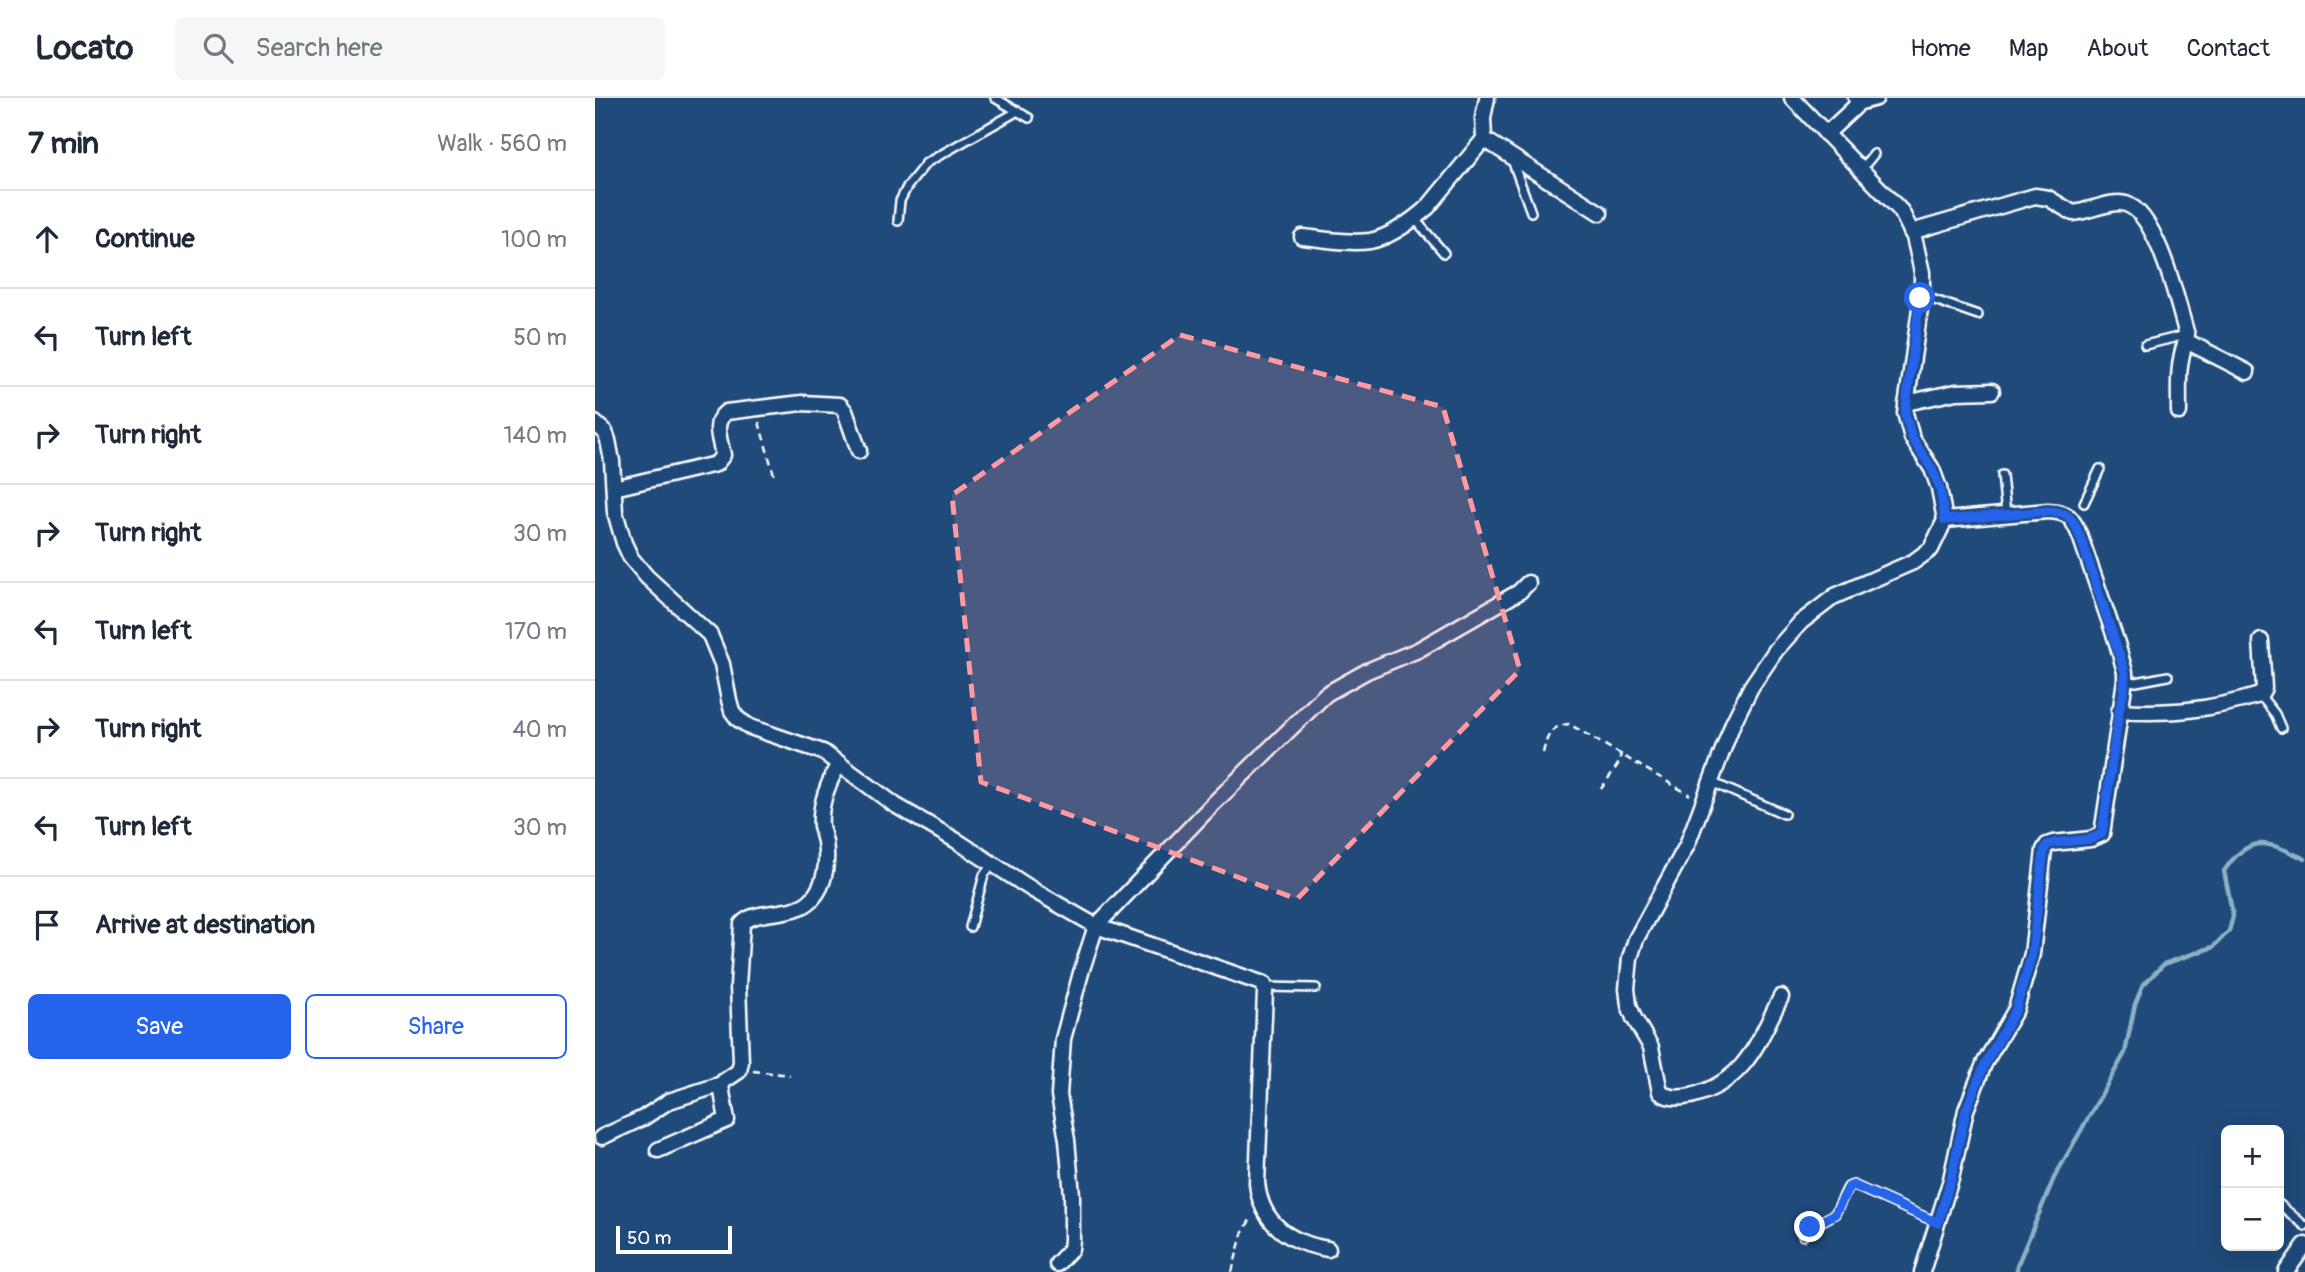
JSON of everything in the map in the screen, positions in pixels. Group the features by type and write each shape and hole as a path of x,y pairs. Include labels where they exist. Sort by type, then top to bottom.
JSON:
{"street":[{"path":"1303,237 1372,240 1414,218 1428,207 1484,139 1483,118 1487,98"},
{"path":"1781,997 1741,1069 1726,1082 1711,1091 1683,1098 1665,1096 1660,1092 1651,1047 1629,1004 1629,965 1636,939 1677,867 1733,723 1751,687 1789,635 1801,622 1835,596 1913,562 1931,550 1945,520 1936,478 1908,429 1906,403 1922,295 1922,272 1912,232 1901,211 1792,98"},
{"path":"1826,134 1857,100 1876,98"},
{"path":"1484,139 1601,213"},
{"path":"1912,232 2035,196 2048,198 2073,213 2118,203 2126,203 2134,208 2164,256 2186,338 2178,375 2179,412"},
{"path":"2186,338 2247,372"},
{"path":"1906,403 1956,392 1992,391"},
{"path":"614,488 716,464 723,455 717,424 726,412 803,402 840,405 845,411 859,451"},
{"path":"595,423 605,432 608,440 615,512 631,558 647,577 711,635 722,664 729,701 738,719 750,727 815,748 895,805 1033,891 1096,926 1260,982 1264,987 1257,1183 1261,1204 1273,1223 1291,1238 1328,1249"},
{"path":"1922,1272 1951,1179 1966,1110 1985,1064 2016,1009 2032,954 2044,850 2047,845 2053,843 2091,839 2102,834 2125,680 2117,643 2074,518 2061,512 1945,520"},
{"path":"1057,1264 1071,1249 1072,1240 1072,1195 1067,1140 1059,1095 1062,1053 1081,969 1096,926 1213,804 1326,694 1367,671 1418,650 1519,592 1528,583"},
{"path":"2119,711 2164,713 2225,705 2260,695 2264,688 2261,641"},
{"path":"602,1138 643,1118 669,1101 722,1084 739,1072 741,1062 738,986 741,924 751,917 806,905 821,888 826,862 821,827 822,811 828,786 839,763"},
{"path":"658,1150 727,1121 722,1084"},
{"path":"2285,1272 2304,1247"}],"lane":[{"path":"995,98 1029,118"},
{"path":"898,221 900,201 907,187 926,163 1018,111"},
{"path":"1861,170 1874,154"},
{"path":"1510,156 1531,212"},
{"path":"1414,218 1444,253"},
{"path":"1922,295 1978,315"},
{"path":"2145,345 2186,338"},
{"path":"2084,503 2100,469"},
{"path":"2001,475 2006,514"},
{"path":"2125,680 2136,682 2168,676"},
{"path":"2260,695 2275,714 2281,728"},
{"path":"1710,782 1784,814"},
{"path":"970,927 984,875 992,864"},
{"path":"1264,987 1316,988"},
{"path":"1803,1236 1806,1230 1835,1214 1849,1187 1853,1185 1938,1223"},
{"path":"2284,1209 2305,1226"}],"path":[{"path":"756,408 774,475"},
{"path":"1543,753 1548,735 1555,727 1569,724 1702,802"},
{"path":"1601,789 1619,763 1621,753"},
{"path":"739,1072 790,1075"},
{"path":"1232,1272 1241,1234 1261,1204"}],"highlighted area":[{"path":"1180,335 1443,407 1520,670 1297,899 981,782 952,495"}],"waterway":[{"path":"2017,1272 2017,1266 2054,1178 2125,1053 2135,1004 2143,985 2164,964 2213,947 2229,931 2233,916 2224,871 2243,850 2261,844 2270,845 2305,859"}],"route":[{"path":"1810,1227 1835,1214 1849,1187 1853,1185 1938,1223 1966,1110 1985,1064 2016,1009 2032,954 2044,850 2047,845 2053,843 2097,838 2102,834 2124,691 2125,672 2117,643 2080,536 2068,515 2048,511 1945,520 1940,488 1932,469 1912,438 1905,414 1920,298"}]}
